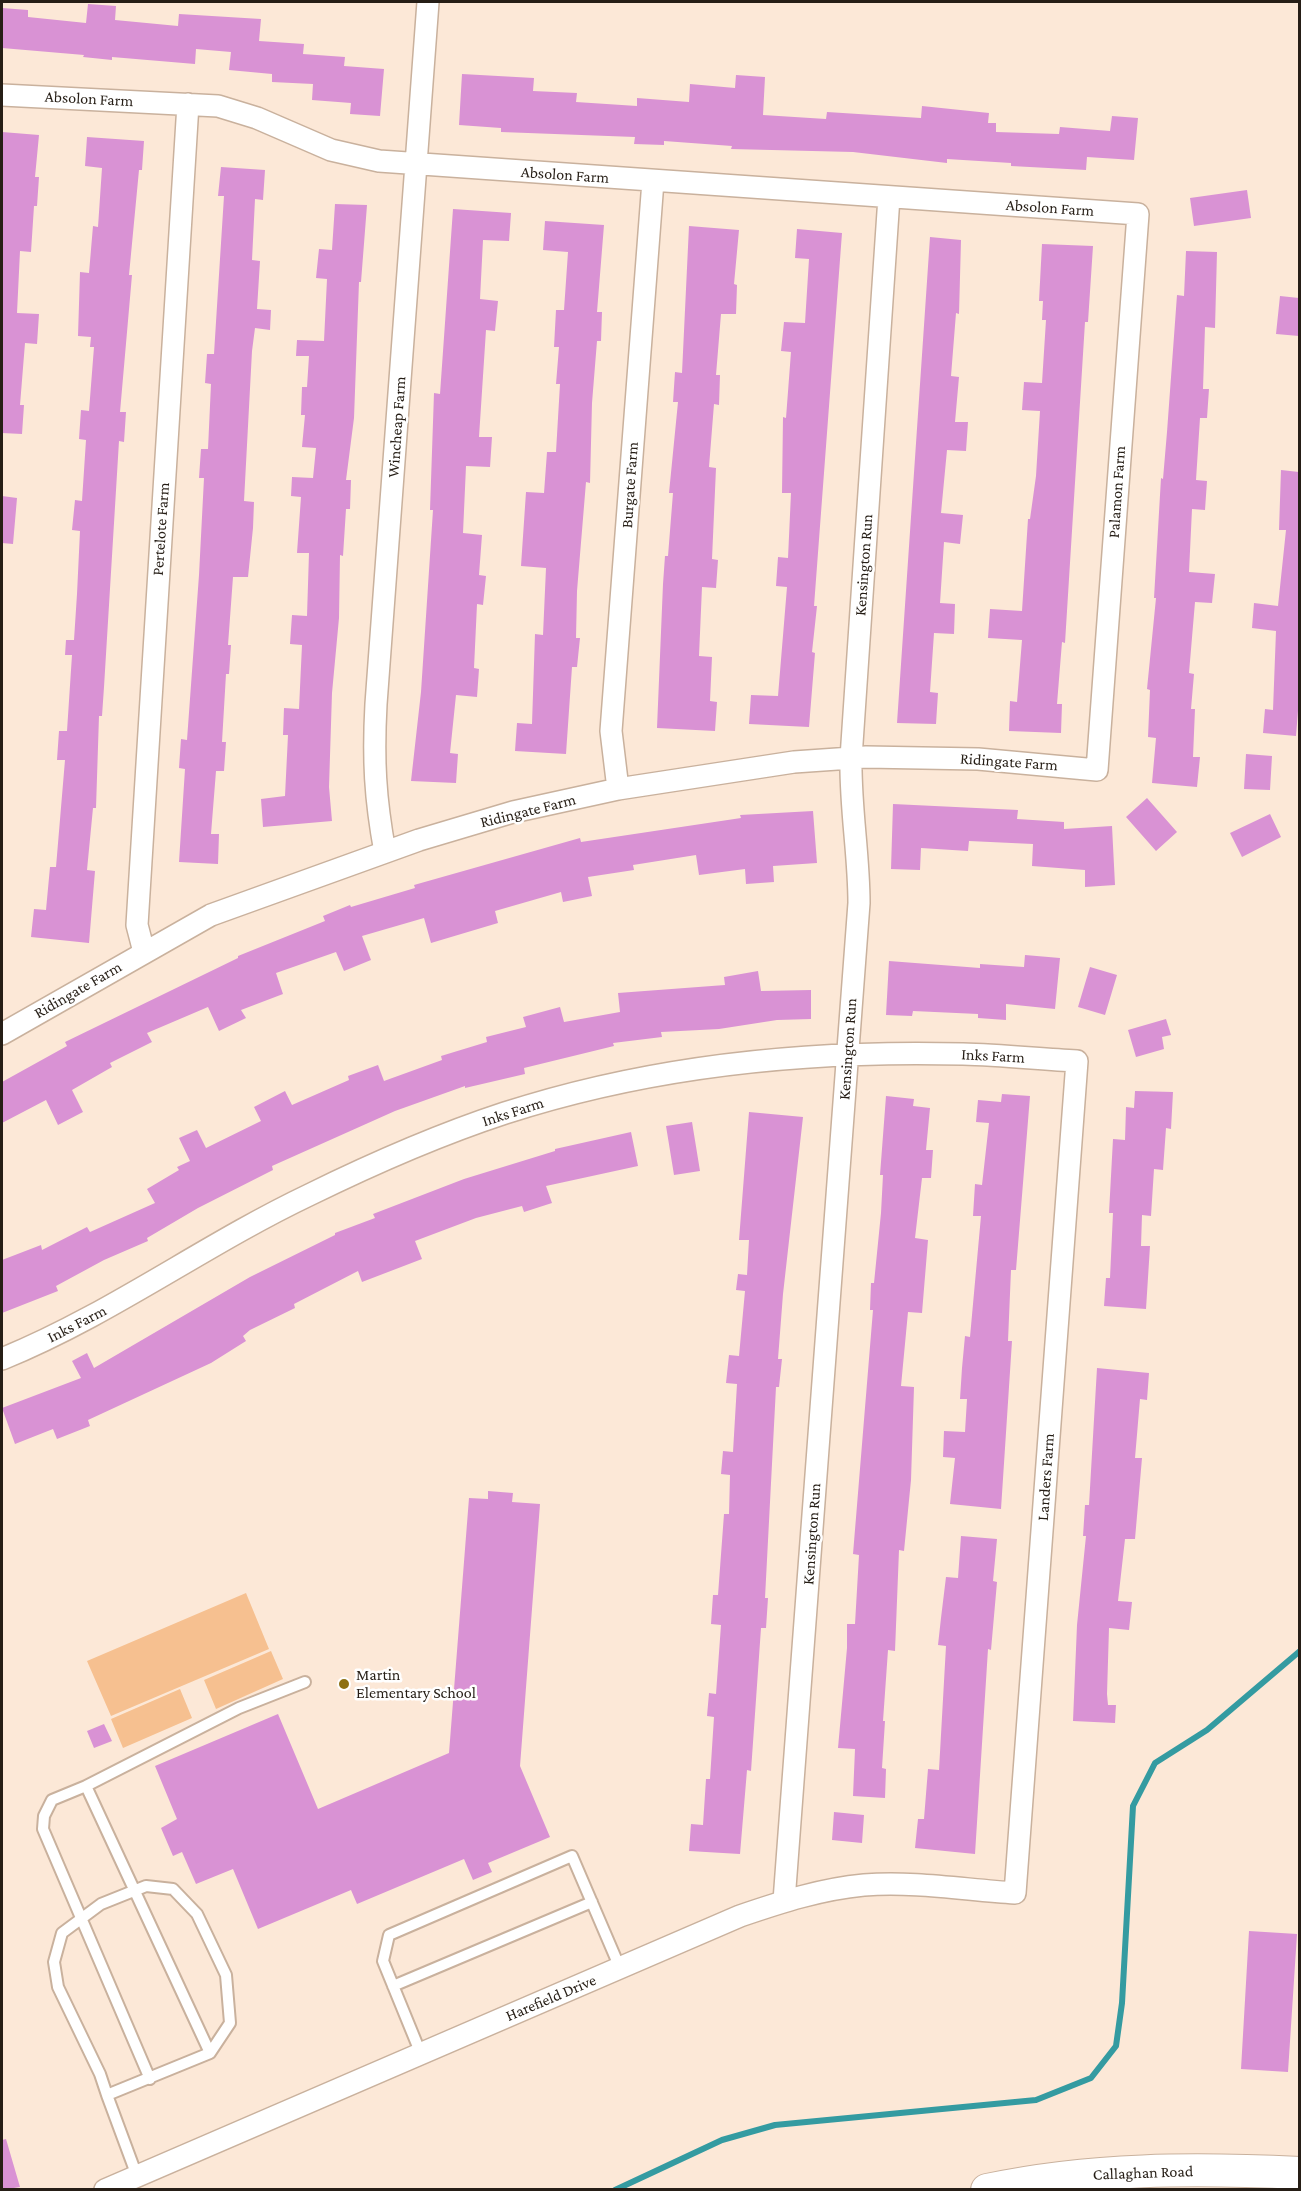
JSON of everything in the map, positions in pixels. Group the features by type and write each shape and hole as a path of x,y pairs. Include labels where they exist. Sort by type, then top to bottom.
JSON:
{"main road":[{"name":"Callaghan Road","path":"987,2190 1058,2178 1117,2172 1185,2170 1299,2173"}],"street":[{"name":"Wincheap Farm","path":"385,852 375,800 373,751 418,164 428,2"},
{"name":"Absolon Farm","path":"2,95 218,106 248,115 332,150 379,161 1138,214"},
{"name":"Pertelote Farm","path":"144,952 137,925 188,104"},
{"name":"Burgate Farm","path":"618,789 611,731 653,181"},
{"name":"Kensington Run","path":"784,1901 859,903 859,864 850,783 851,758 889,197"},
{"name":"Palamon Farm","path":"1097,770 1138,214"},
{"name":"Ridingate Farm","path":"2,1034 211,915 385,852 513,812 618,789 750,767 851,758 978,759 1097,770"},
{"name":"Inks Farm","path":"2,1359 112,1306 306,1196 369,1167 504,1113 583,1091 664,1074 847,1055 963,1054 1077,1061"},
{"name":"Landers Farm","path":"1015,1893 1077,1061"},
{"name":"Harefield Drive","path":"105,2190 740,1916 784,1901 866,1885 1015,1893"}],"lane":[{"path":"150,2079 44,1829 44,1816 52,1800 86,1786 239,1708 305,1682"},
{"path":"86,1786 210,2053"},
{"path":"421,2054 383,1961 389,1935 572,1856 620,1968"},
{"path":"108,2095 210,2053 230,2023 226,1975 197,1914 173,1889 146,1886 101,1904 62,1933 54,1962 58,1987 108,2095 137,2176"},
{"path":"393,1986 592,1902"}],"shaded area":[{"path":"246,1593 269,1649 111,1716 87,1661"},
{"path":"271,1651 283,1679 216,1709 204,1680"},
{"path":"180,1689 192,1718 123,1748 111,1719"}],"building":[{"path":"88,4 116,6 115,20 178,26 179,14 261,19 259,41 304,44 303,54 345,57 344,66 384,69 380,116 350,114 351,103 312,100 313,84 272,82 272,74 229,70 231,52 196,49 195,64 112,57 112,60 83,57 84,55 2,48 2,8 28,10 28,17 86,23"},
{"path":"462,74 534,78 533,91 577,93 576,102 637,106 637,98 689,102 690,84 735,88 736,75 765,77 763,115 826,119 827,112 921,118 922,106 989,113 988,123 996,123 996,132 1059,134 1060,127 1110,131 1112,116 1138,118 1134,160 1087,157 1086,170 1011,166 1011,163 947,159 947,163 853,152 731,149 732,146 664,141 664,145 634,144 635,137 501,132 501,128 459,125"},
{"path":"2,132 39,135 35,177 39,177 37,206 34,206 31,252 20,251 17,313 39,314 37,344 25,343 20,405 24,405 22,434 2,433"},
{"path":"87,137 144,141 129,275 132,275 120,412 126,412 124,442 119,441 102,716 99,716 96,808 93,808 87,870 95,871 89,943 31,937 34,909 46,910 50,867 56,867 65,760 57,760 59,731 67,731 72,655 65,655 66,640 74,640 80,531 72,530 75,500 82,501 86,440 79,439 81,410 89,411 94,347 90,347 91,337 78,336 80,272 89,273 93,226 98,227 102,168 85,166"},
{"path":"221,167 265,170 263,200 255,199 252,260 260,261 257,309 271,310 270,330 255,328 252,351 244,501 254,502 253,528 248,577 233,577 228,645 231,645 229,674 226,674 222,742 226,742 224,771 216,771 211,834 219,834 218,864 179,862 185,769 179,768 181,739 187,740 199,575 204,478 199,478 201,449 208,449 211,384 205,383 207,354 214,354 224,196 218,196"},
{"path":"1247,190 1251,218 1194,226 1190,198"},
{"path":"335,204 367,205 361,282 359,282 354,418 346,480 351,480 350,509 346,509 343,556 340,555 339,618 332,693 329,787 332,821 263,827 261,799 285,796 288,735 283,735 284,708 299,709 302,645 290,644 292,615 307,616 309,553 297,553 301,497 291,496 292,477 313,478 316,448 302,447 305,415 301,415 302,387 307,387 309,356 296,356 297,340 324,341 327,279 316,278 319,249 332,250"},
{"path":"453,209 511,213 509,241 483,240 480,299 498,301 495,331 486,330 479,437 492,437 490,467 466,466 463,533 482,535 479,575 486,576 483,605 477,604 474,668 479,669 477,697 456,695 450,753 458,754 456,783 411,781 421,692 433,510 430,510 434,393 440,394"},
{"path":"545,221 604,225 597,312 602,312 601,341 597,341 592,403 590,483 586,482 577,591 576,638 580,638 577,667 572,667 566,754 515,751 517,723 532,724 535,634 543,635 546,568 521,566 526,492 544,493 547,452 556,452 560,384 556,384 559,347 554,347 556,310 564,310 568,252 543,250"},
{"path":"689,226 739,230 734,284 737,285 736,314 721,314 716,375 720,375 719,405 714,404 709,467 716,468 712,559 718,560 716,588 702,587 699,656 712,657 710,701 717,702 715,731 657,728 663,584 665,556 668,556 673,493 669,493 678,402 673,402 675,372 682,373"},
{"path":"797,229 842,233 814,606 817,606 812,652 815,653 809,727 749,724 751,695 778,696 787,587 776,586 778,557 788,558 791,493 782,493 783,417 786,418 791,352 781,351 784,322 805,323 809,259 795,258"},
{"path":"930,237 961,240 959,314 956,313 951,376 959,377 955,422 968,422 966,451 947,450 941,513 963,515 960,544 944,542 940,603 955,604 954,634 934,633 930,692 938,693 936,724 897,723"},
{"path":"1042,244 1093,246 1088,322 1085,322 1065,643 1062,642 1057,704 1062,704 1061,733 1009,731 1010,701 1017,702 1022,640 988,638 990,609 1022,611 1028,519 1030,519 1036,476 1040,411 1022,410 1024,382 1042,383 1046,320 1042,320 1043,301 1039,301"},
{"path":"1186,251 1217,252 1215,328 1205,327 1203,389 1209,389 1207,418 1200,418 1196,480 1207,481 1205,510 1192,509 1189,572 1215,574 1212,603 1195,602 1189,673 1194,674 1191,709 1195,709 1193,757 1200,757 1197,787 1152,783 1156,738 1148,737 1150,690 1147,689 1156,598 1154,598 1161,478 1163,479 1177,295 1184,296"},
{"path":"1280,296 1299,298 1299,336 1276,334"},
{"path":"1281,470 1299,472 1299,698 1296,736 1263,733 1265,709 1273,710 1276,631 1252,628 1254,603 1278,606 1286,530 1279,530"},
{"path":"2,496 17,498 13,544 2,543"},
{"path":"1246,754 1272,756 1270,790 1244,789"},
{"path":"1147,798 1177,832 1156,851 1126,817"},
{"path":"893,804 1018,810 1017,819 1064,822 1064,829 1112,826 1115,885 1085,887 1085,870 1032,866 1033,844 969,841 968,851 921,848 920,870 891,869"},
{"path":"813,811 817,863 773,866 774,882 746,884 745,869 699,875 696,855 633,865 634,870 588,877 592,896 563,902 561,892 495,911 498,923 431,943 424,918 362,936 371,960 344,971 336,952 276,973 283,994 241,1010 246,1018 219,1031 208,1007 147,1033 152,1042 110,1063 112,1067 72,1090 83,1112 58,1125 46,1100 2,1123 2,1082 67,1046 65,1042 238,956 325,921 323,916 350,905 351,907 415,888 414,885 580,838 581,842 741,818 740,815"},
{"path":"1270,814 1281,837 1242,857 1230,833"},
{"path":"1025,955 1060,958 1055,1009 1006,1004 1006,1020 978,1018 978,1014 913,1011 912,1016 886,1015 889,961 980,968 980,964 1024,967"},
{"path":"1090,967 1117,975 1105,1015 1078,1007"},
{"path":"758,971 761,991 811,990 811,1019 777,1020 719,1029 661,1032 662,1037 613,1043 614,1046 524,1068 525,1074 465,1088 465,1086 395,1111 272,1166 273,1170 198,1208 147,1238 148,1241 104,1260 56,1286 58,1291 2,1313 2,1260 41,1245 42,1250 87,1227 90,1232 155,1203 147,1189 179,1170 177,1167 190,1161 179,1138 197,1130 206,1148 261,1121 254,1107 285,1091 292,1105 349,1080 348,1076 378,1065 384,1081 442,1060 441,1056 487,1042 486,1037 526,1027 523,1017 560,1007 564,1022 620,1012 618,993 725,985 724,977"},
{"path":"1166,1019 1171,1035 1162,1037 1164,1049 1136,1057 1128,1030"},
{"path":"1135,1091 1173,1092 1171,1129 1166,1128 1163,1170 1154,1169 1151,1216 1142,1215 1141,1246 1150,1246 1146,1309 1104,1306 1106,1278 1110,1278 1113,1213 1109,1213 1113,1139 1125,1140 1126,1107 1134,1108"},
{"path":"1002,1094 1030,1096 1016,1270 1011,1270 1008,1341 1012,1341 1001,1509 950,1504 955,1458 943,1457 944,1431 965,1432 967,1399 960,1399 962,1368 965,1336 970,1337 981,1216 973,1216 975,1184 982,1185 989,1123 976,1122 978,1100 1001,1102"},
{"path":"886,1096 914,1099 913,1106 930,1108 926,1150 933,1150 931,1178 922,1178 915,1238 928,1240 922,1313 908,1312 901,1386 914,1387 911,1480 904,1551 899,1550 895,1651 888,1650 882,1768 886,1769 885,1798 853,1796 855,1749 838,1748 847,1624 855,1624 859,1555 853,1554 873,1310 870,1310 871,1283 874,1283 881,1213 883,1175 880,1175"},
{"path":"749,1112 803,1117 778,1359 782,1359 779,1387 776,1387 765,1598 768,1598 766,1628 761,1628 751,1771 747,1770 740,1854 689,1851 691,1824 703,1825 706,1779 710,1779 714,1717 707,1716 709,1693 716,1694 721,1625 711,1624 713,1595 718,1595 724,1514 729,1514 730,1475 721,1474 723,1451 733,1452 737,1384 726,1383 729,1355 739,1356 745,1291 736,1290 738,1274 747,1275 749,1240 739,1240"},
{"path":"692,1122 700,1171 674,1175 666,1126"},
{"path":"631,1132 638,1166 546,1186 552,1203 524,1212 522,1206 476,1218 415,1241 422,1259 362,1282 358,1271 294,1304 295,1308 250,1330 243,1336 246,1341 211,1363 88,1420 90,1426 57,1439 53,1429 15,1444 2,1408 81,1378 72,1361 87,1353 94,1368 250,1277 335,1233 375,1218 373,1214 464,1179 555,1151 555,1149"},
{"path":"1097,1368 1149,1373 1147,1400 1140,1399 1135,1458 1142,1458 1135,1539 1125,1539 1118,1601 1132,1602 1129,1630 1109,1628 1107,1694 1108,1705 1116,1705 1115,1723 1073,1721 1077,1625 1086,1536 1083,1536 1085,1505 1089,1505"},
{"path":"488,1491 513,1493 512,1502 540,1504 520,1766 550,1837 488,1863 492,1872 473,1880 464,1859 357,1904 351,1890 258,1929 233,1869 196,1884 182,1852 173,1856 161,1828 177,1819 155,1766 278,1714 318,1809 449,1753 469,1498 488,1499"},
{"path":"961,1536 997,1539 993,1581 997,1582 991,1650 988,1649 975,1854 915,1848 918,1819 924,1819 928,1769 939,1770 946,1646 938,1645 946,1577 958,1578"},
{"path":"104,1724 112,1741 94,1748 87,1731"},
{"path":"834,1812 864,1815 862,1843 832,1840"},
{"path":"1249,1931 1297,1934 1288,2072 1241,2069"},
{"path":"6,2139 20,2187 2,2190 2,2140"}],"waterway":[{"path":"615,2190 722,2140 775,2125 1036,2100 1091,2078 1116,2046 1122,2003 1133,1806 1155,1763 1207,1730 1300,1651"}],"place":[{"name":"Martin Elementary School","path":"344,1684"}]}
